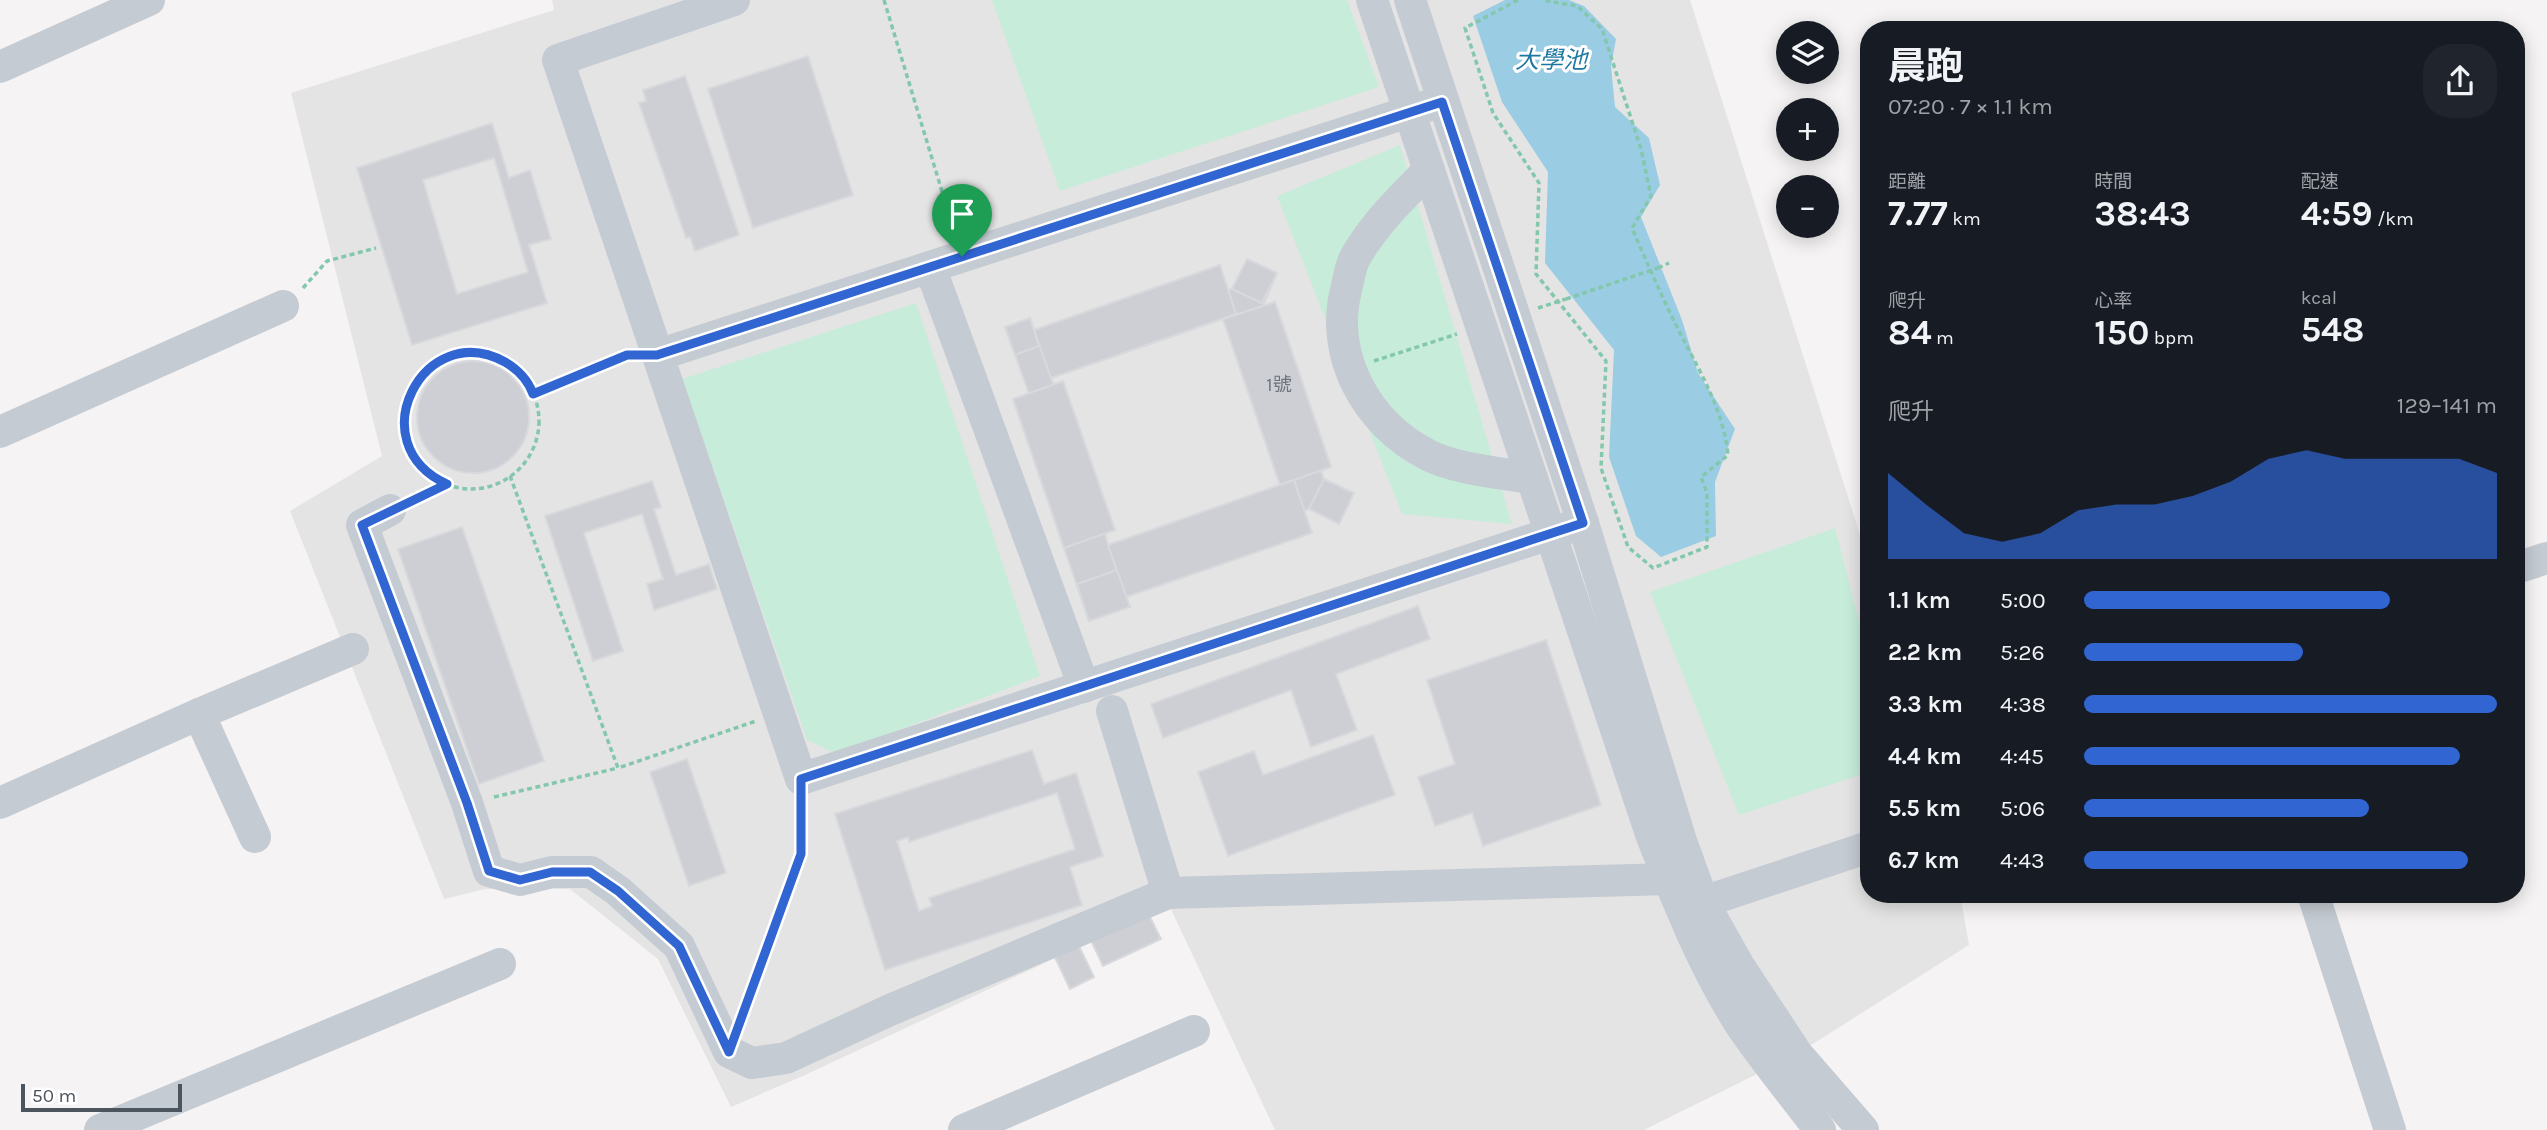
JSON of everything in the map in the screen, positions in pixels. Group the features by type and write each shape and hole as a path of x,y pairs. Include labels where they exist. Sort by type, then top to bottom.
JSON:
{"street":[{"path":"0,67 149,0"},
{"path":"734,0 558,60 801,779 1583,523"},
{"path":"1372,0 1669,879 1698,948 1742,1026 1805,1126"},
{"path":"1410,0 1583,523 1681,841 1703,902 1739,966 1797,1054 1863,1130"},
{"path":"657,355 1442,102"},
{"path":"1429,170 1383,217 1354,258 1341,306 1345,356 1362,398 1391,432 1429,456 1532,478"},
{"path":"930,267 1084,687"},
{"path":"0,432 283,306"},
{"path":"390,510 362,525 467,803 489,871 520,880 552,872 590,872 618,891 679,946 729,1052 752,1063 786,1058 890,1010 1168,893 1669,879"},
{"path":"2525,565 2547,558"},
{"path":"0,803 199,714 354,649"},
{"path":"1112,711 1168,893"},
{"path":"199,714 255,837"},
{"path":"1703,902 1860,850"},
{"path":"2317,903 2390,1130"},
{"path":"100,1130 500,964"},
{"path":"964,1130 1194,1031"}],"path":[{"path":"884,0 962,256"},
{"path":"1518,0 1465,28 1493,113 1539,183 1536,274 1606,361 1601,468 1628,547 1653,568 1707,547 1707,493 1701,477 1728,455 1727,440 1706,381 1650,272 1632,228 1651,196 1641,149 1602,29 1577,5 1542,0"},
{"path":"283,306 309,283 327,261 376,248"},
{"path":"1566,299 1670,264"},
{"path":"1366,364 1456,335"},
{"path":"471,353 495,357 515,368 533,394 539,408 539,432 531,454 510,476 495,485 475,489 447,484 434,478 418,464 408,445 404,424 406,403 415,383 429,368 448,357 471,353"},
{"path":"533,394 627,355 657,355"},
{"path":"510,476 618,768"},
{"path":"390,510 447,484"},
{"path":"467,803 618,768 779,713"},
{"path":"729,1052 801,854 801,779"}],"shaded area":[{"path":"552,0 1690,0 1860,535 1860,903 1962,903 1969,945 1797,1054 1644,1130 1275,1130 1169,905 731,1107 658,959 570,889 485,889 444,899 290,511 382,456 291,93 554,10"}],"green space":[{"path":"992,0 1347,0 1379,87 1060,191"},
{"path":"1400,145 1512,524 1402,514 1277,196"},
{"path":"916,303 1040,676 836,754 807,740 682,379"},
{"path":"1835,528 1860,625 1860,775 1739,815 1650,592"}],"water":[{"name":"大學池","path":"1505,0 1569,0 1584,6 1616,39 1611,66 1615,107 1649,138 1660,185 1641,217 1682,320 1698,373 1735,429 1715,482 1716,536 1661,557 1636,536 1609,457 1614,350 1545,263 1548,172 1502,102 1473,16"}],"building":[{"path":"808,56 853,195 753,228 708,89"},
{"path":"685,76 739,235 695,251 690,237 686,238 639,103 646,101 643,90"},
{"path":"492,123 509,178 530,170 551,239 529,245 547,303 412,345 357,168","holes":["494,158 528,272 457,294 423,180"]},
{"path":"1247,259 1277,273 1263,306 1275,302 1331,467 1321,471 1324,479 1354,493 1339,524 1309,509 1304,511 1312,533 1126,597 1130,607 1089,621 1013,399 1029,394 1005,327 1030,318 1034,330 1220,265 1228,290 1232,289","holes":["1223,319 1280,485 1108,545 1105,533 1115,530 1063,381 1054,385 1051,378"]},
{"path":"1247,259 1277,273 1262,303 1232,289"},
{"path":"1220,265 1236,314 1051,378 1034,330"},
{"path":"1275,302 1331,467 1280,485 1223,319"},
{"path":"1030,318 1039,346 1015,355 1005,327"},
{"path":"473,361 494,365 513,377 525,396 529,417 525,438 513,457 494,469 473,473 452,469 433,457 421,438 417,417 421,396 433,377 452,365"},
{"path":"1063,381 1115,530 1064,548 1013,399"},
{"path":"1324,479 1354,493 1339,524 1309,509"},
{"path":"1294,480 1312,533 1126,597 1108,545"},
{"path":"652,481 661,507 654,509 676,575 709,564 717,589 654,610 647,584 663,579 642,514 584,533 623,651 593,661 545,516"},
{"path":"462,527 544,761 479,784 398,549"},
{"path":"1117,570 1130,607 1089,621 1077,584"},
{"path":"1418,606 1430,639 1336,674 1357,730 1311,747 1291,690 1163,738 1151,704"},
{"path":"1546,640 1601,805 1483,846 1472,813 1435,826 1418,777 1455,764 1427,680"},
{"path":"1373,735 1395,795 1228,856 1198,772 1254,751 1263,775"},
{"path":"1032,750 1044,784 1076,773 1103,856 1070,867 1082,905 885,970 835,814","holes":["1057,793 1075,849 929,898 932,906 919,911 897,841 908,837 909,842"]},
{"path":"687,759 726,873 689,886 650,772"},
{"path":"1145,907 1161,939 1103,966 1088,934"},
{"path":"1076,940 1094,977 1070,989 1052,951"}],"route":[{"path":"1442,102 1583,523 801,779 801,854 729,1052 679,946 618,891 590,872 552,872 520,880 489,871 467,803 362,525 447,484 434,478 418,464 408,445 404,424 406,403 415,383 429,368 448,357 471,353 495,357 515,368 533,394 627,355 657,355 962,256 1442,102"}]}
